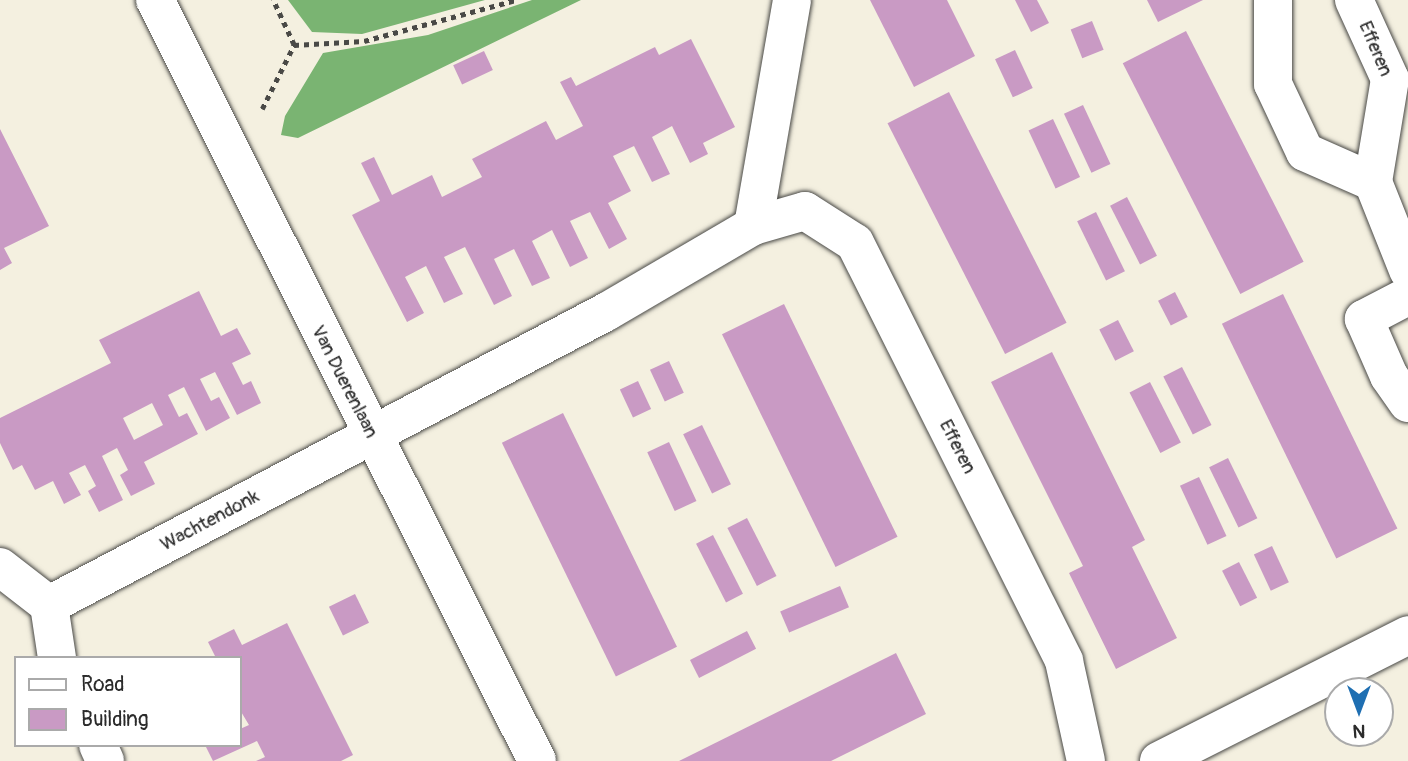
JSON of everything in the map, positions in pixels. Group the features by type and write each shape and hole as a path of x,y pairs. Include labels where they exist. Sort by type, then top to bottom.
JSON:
{"street":[{"name":"Van Duerenlaan","path":"155,0 370,436 537,761"},
{"path":"753,226 792,0"},
{"path":"1273,0 1273,84 1305,152 1373,183 1408,270"},
{"name":"Efferen","path":"1354,0 1391,79 1373,183"},
{"name":"Efferen","path":"370,436 606,312 753,226 805,211 855,243 1064,662 1086,761"},
{"path":"1408,296 1364,319 1389,376 1408,403"},
{"name":"Wachtendonk","path":"49,605 370,436"},
{"path":"0,567 49,605 57,656"},
{"path":"1159,761 1408,635"}],"path":[{"path":"273,0 294,45"},
{"path":"294,45 364,41 516,0"},
{"path":"234,162 294,45"}],"green space":[{"path":"288,0 485,0 362,34 312,32"},
{"path":"532,0 581,0 298,138 281,135 285,116 323,53 428,35"}],"building":[{"path":"870,0 947,0 975,56 914,87"},
{"path":"1015,0 1037,0 1049,23 1031,32"},
{"path":"1147,0 1203,0 1158,22"},
{"path":"1092,21 1104,50 1082,58 1071,30"},
{"path":"1186,31 1304,262 1240,294 1123,63"},
{"path":"691,39 735,127 703,143 708,154 690,163 672,126 652,137 670,174 652,182 634,146 613,156 631,191 608,203 627,239 609,249 590,212 570,221 588,258 570,267 552,230 532,241 550,278 532,286 514,249 494,259 512,296 494,305 465,247 444,257 463,294 444,303 426,266 405,277 424,313 407,322 352,215 380,201 361,163 374,157 392,195 432,175 442,197 482,177 472,159 546,121 556,140 583,126 560,82 571,77 576,86 655,47 659,55"},
{"path":"1015,50 1033,88 1013,97 995,59"},
{"path":"484,51 493,70 462,84 453,65"},
{"path":"949,92 1067,323 1005,354 888,123"},
{"path":"1083,105 1110,164 1091,173 1064,114"},
{"path":"1053,119 1080,177 1056,188 1029,130"},
{"path":"0,129 49,226 4,248 12,263 0,270"},
{"path":"1127,197 1157,256 1140,264 1110,206"},
{"path":"1096,212 1125,271 1106,281 1077,221"},
{"path":"199,291 221,336 237,328 251,354 232,363 243,385 251,381 261,403 237,415 215,372 200,379 211,401 219,397 230,418 206,431 184,387 168,395 179,417 187,413 198,434 144,462 155,484 131,496 120,475 128,470 117,448 102,456 123,500 99,512 88,491 96,486 85,465 69,473 81,495 64,504 53,481 35,490 22,465 13,470 0,443 0,418 111,363 99,340","holes":["152,403 163,425 134,440 123,418"]},
{"path":"1175,292 1188,317 1171,326 1158,301"},
{"path":"1283,294 1397,529 1336,558 1222,324"},
{"path":"784,304 898,537 836,567 722,334"},
{"path":"1118,320 1134,351 1115,361 1099,330"},
{"path":"1052,352 1145,540 1132,547 1177,638 1116,669 1069,573 1083,566 991,382"},
{"path":"669,361 684,393 665,402 650,370"},
{"path":"1182,367 1212,425 1193,434 1163,377"},
{"path":"638,381 651,409 633,418 620,389"},
{"path":"1150,382 1181,443 1160,453 1130,392"},
{"path":"563,413 677,647 616,676 502,443"},
{"path":"702,425 731,484 712,494 683,434"},
{"path":"669,442 696,501 675,511 647,452"},
{"path":"1228,458 1257,518 1238,527 1209,467"},
{"path":"1199,477 1226,536 1207,545 1180,486"},
{"path":"747,518 777,576 757,586 727,528"},
{"path":"713,535 743,594 726,602 696,544"},
{"path":"1272,546 1289,582 1271,591 1254,554"},
{"path":"1239,562 1257,598 1240,606 1222,571"},
{"path":"840,586 849,607 789,633 780,611"},
{"path":"355,594 369,623 343,635 329,607"},
{"path":"287,623 353,755 341,761 256,761 265,757 257,741 213,761 206,747 242,747 242,728 249,725 242,713 242,656 215,656 208,642 234,629 242,645"},
{"path":"747,631 756,649 699,678 690,660"},
{"path":"896,653 926,714 831,761 679,761"}]}
